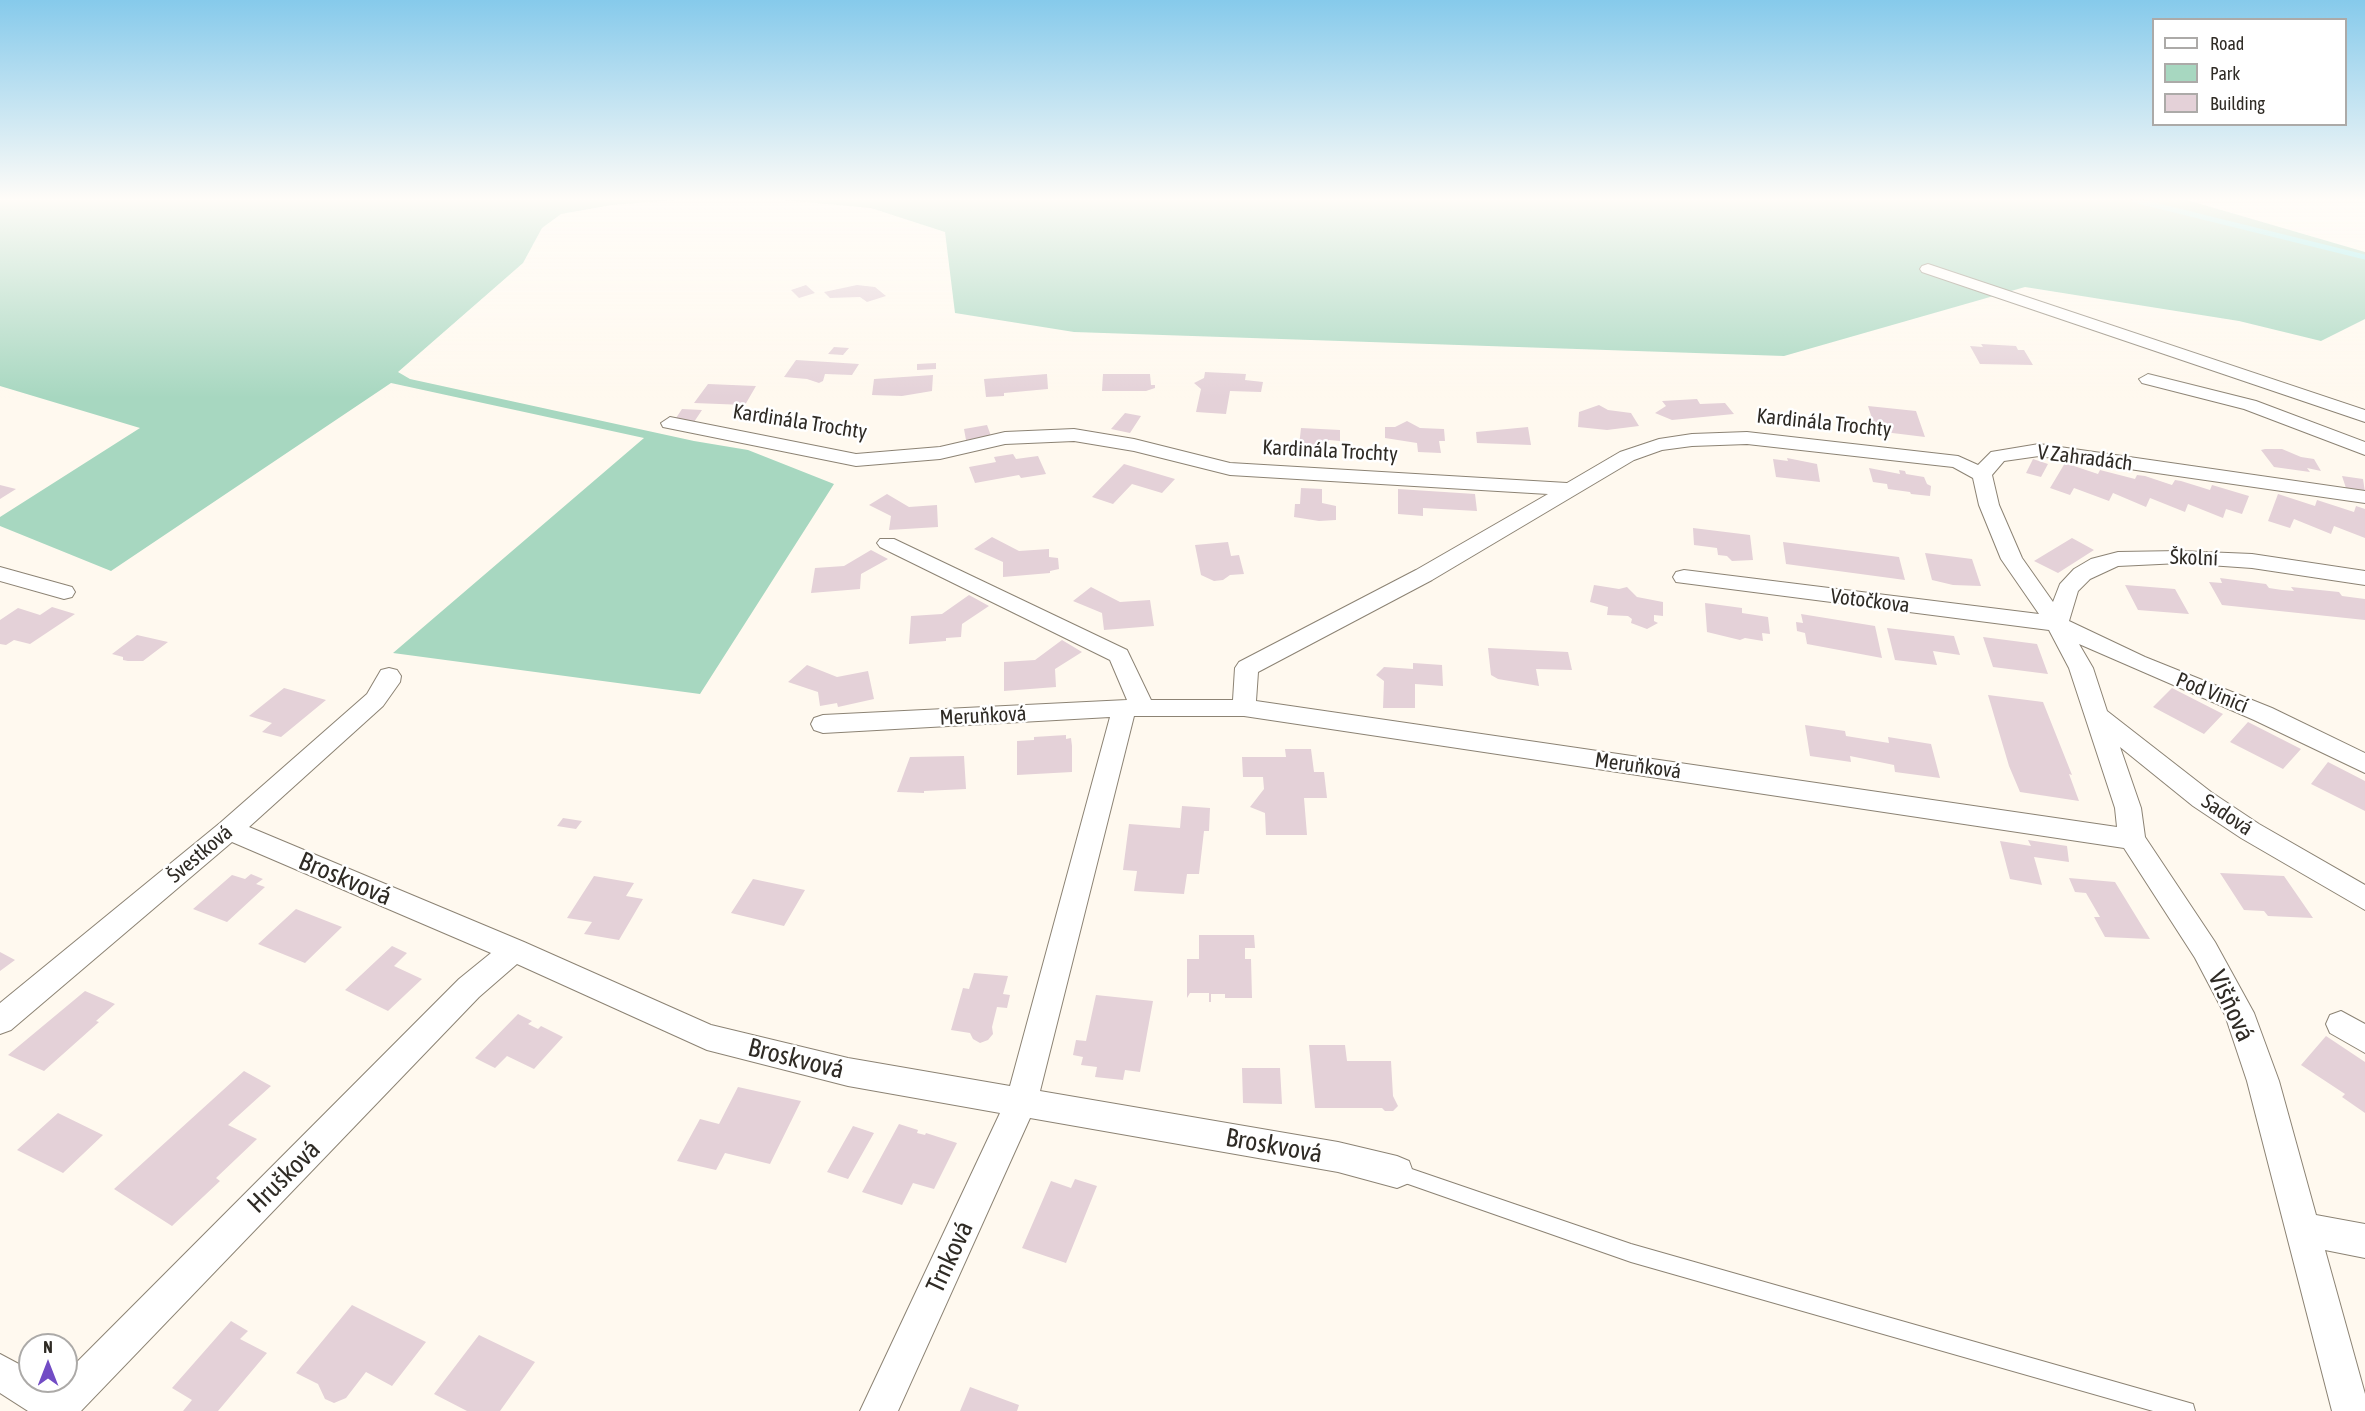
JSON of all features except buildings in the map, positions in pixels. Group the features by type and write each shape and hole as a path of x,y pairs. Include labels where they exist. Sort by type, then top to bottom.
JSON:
{"street":[{"path":"1928,268 2365,416"},
{"path":"2148,379 2250,405 2365,449"},
{"name":"Kardinála Trochty","path":"670,423 856,460 940,453 1005,438 1074,435 1134,445 1230,469 1570,489 1627,456 1659,445 1717,438 1747,438 1958,462 1982,475"},
{"name":"V Zahradách","path":"1982,475 1989,463 1998,456 2039,450 2365,497"},
{"path":"1982,475 1989,505 2012,559 2057,624"},
{"path":"1244,708 1246,668 1424,575 1570,489"},
{"path":"887,543 1119,656 1133,708"},
{"name":"Školní","path":"2057,624 2068,589 2082,574 2098,564 2118,559 2147,556 2241,560 2365,578"},
{"name":"Votočkova","path":"1684,578 2057,624"},
{"path":"5,580 64,592"},
{"name":"Višňová","path":"2057,624 2081,668 2099,717 2128,808 2132,839 2205,950 2239,1013 2263,1081 2351,1411"},
{"name":"Pod Vinicí","path":"2057,624 2138,662 2263,714 2365,764"},
{"name":"Švestková","path":"0,1021 229,830 375,700 388,682 388,676"},
{"name":"Meruňková","path":"823,724 1133,708 1244,708 2132,839"},
{"name":"Trnková","path":"879,1411 1022,1103 1133,708"},
{"name":"Sadová","path":"2099,717 2202,800 2365,899"},
{"name":"Broskvová","path":"229,830 514,950 707,1037 848,1072 1277,1146 1397,1172"},
{"name":"Hrušková","path":"59,1409 469,988 514,950"},
{"path":"2302,1229 2365,1241"},
{"path":"0,1372 59,1409"}],"lane":[{"path":"1397,1172 1631,1252 2186,1411"}],"green space":[{"path":"0,266 520,266 398,372 410,379 694,441 748,450 834,484 700,694 393,653 644,438 391,383 111,571 0,526 0,517 140,428 0,386"},
{"path":"949,266 2365,266 2365,319 2321,341 2239,321 2025,287 1784,356 1074,332 955,313"}]}
